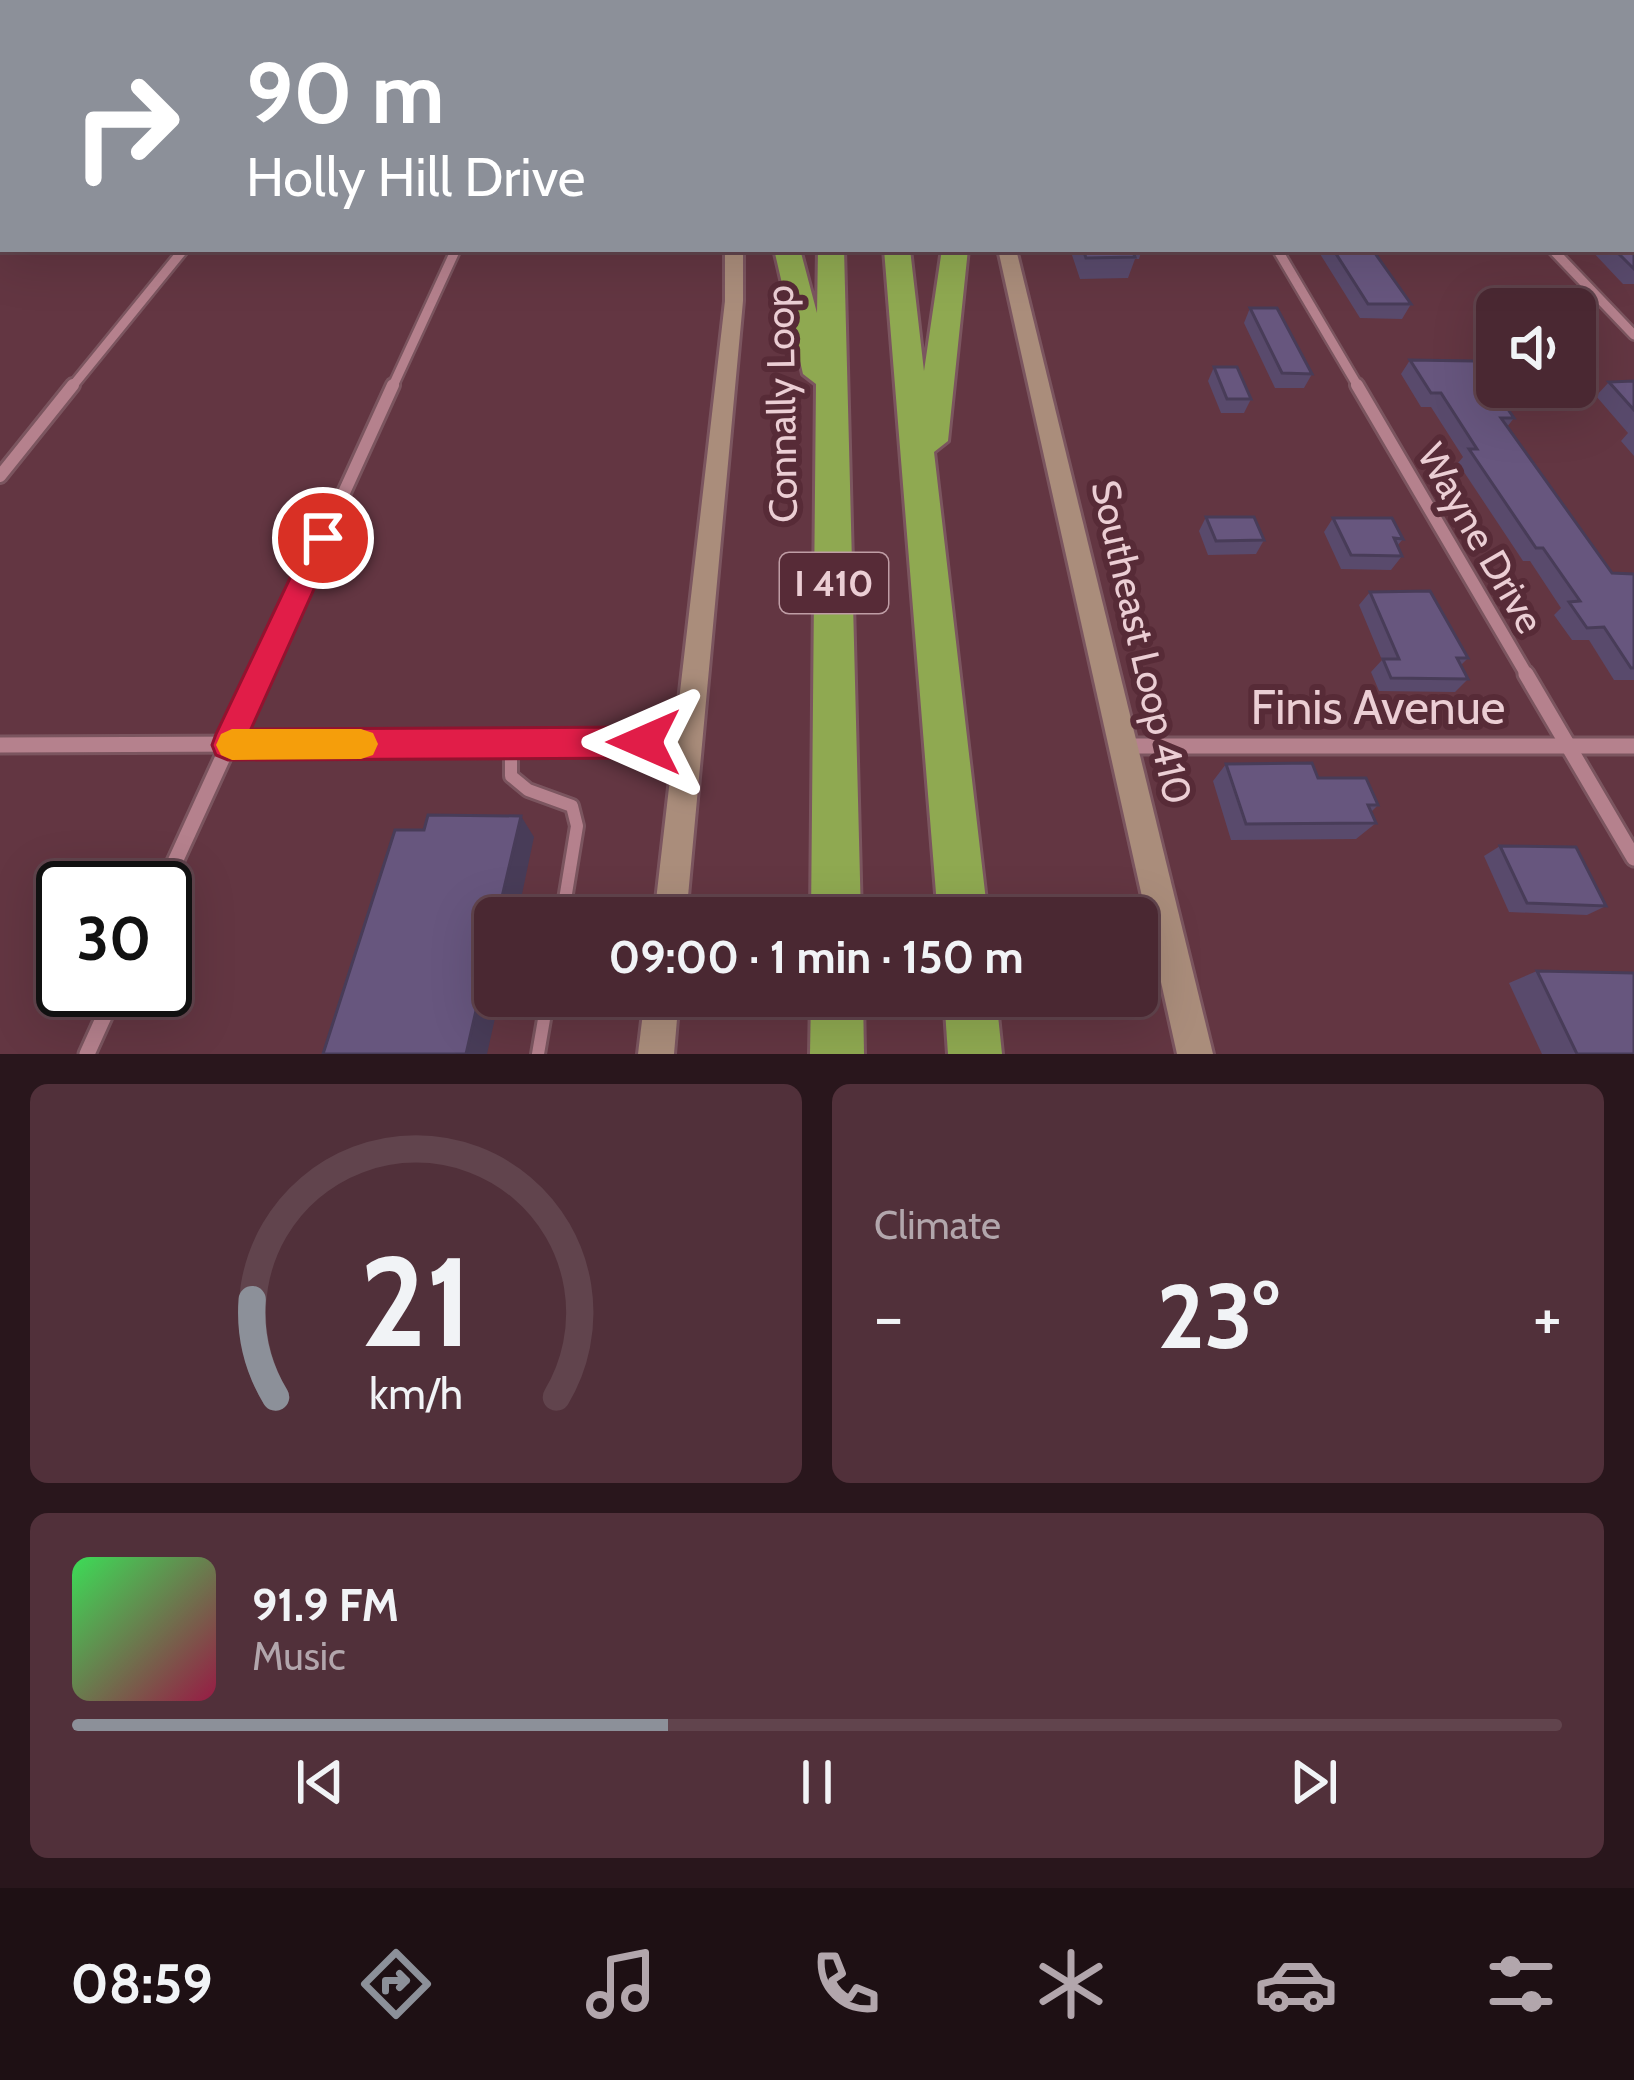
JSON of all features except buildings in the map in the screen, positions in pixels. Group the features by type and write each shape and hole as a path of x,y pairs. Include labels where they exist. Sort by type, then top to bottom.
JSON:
{"highway":[{"path":"788,252 833,433"},
{"name":"Connally Loop","path":"831,252 836,897"},
{"name":"I 410","path":"897,252 960,897"},
{"path":"924,504 955,252"},
{"path":"837,1017 837,1054"},
{"path":"972,1017 975,1054"}],"main road":[{"path":"672,897 734,301 734,252"},
{"name":"Southeast Loop 410","path":"1008,252 1195,1054"},
{"path":"656,1054 660,1017"}],"street":[{"path":"0,476 182,252"},
{"path":"175,861 455,252"},
{"name":"Wayne Drive","path":"1278,252 1634,858"},
{"path":"1555,252 1634,335"},
{"path":"0,745 688,742"},
{"name":"Finis Avenue","path":"1123,746 1634,746"},
{"path":"87,1054 104,1017"}],"lane":[{"path":"511,743 511,776 529,790 572,806 578,826 566,897"},
{"path":"538,1054 544,1017"}],"slow traffic":[{"path":"232,745 361,744"}],"route":[{"path":"323,538 228,745 644,742"}]}
